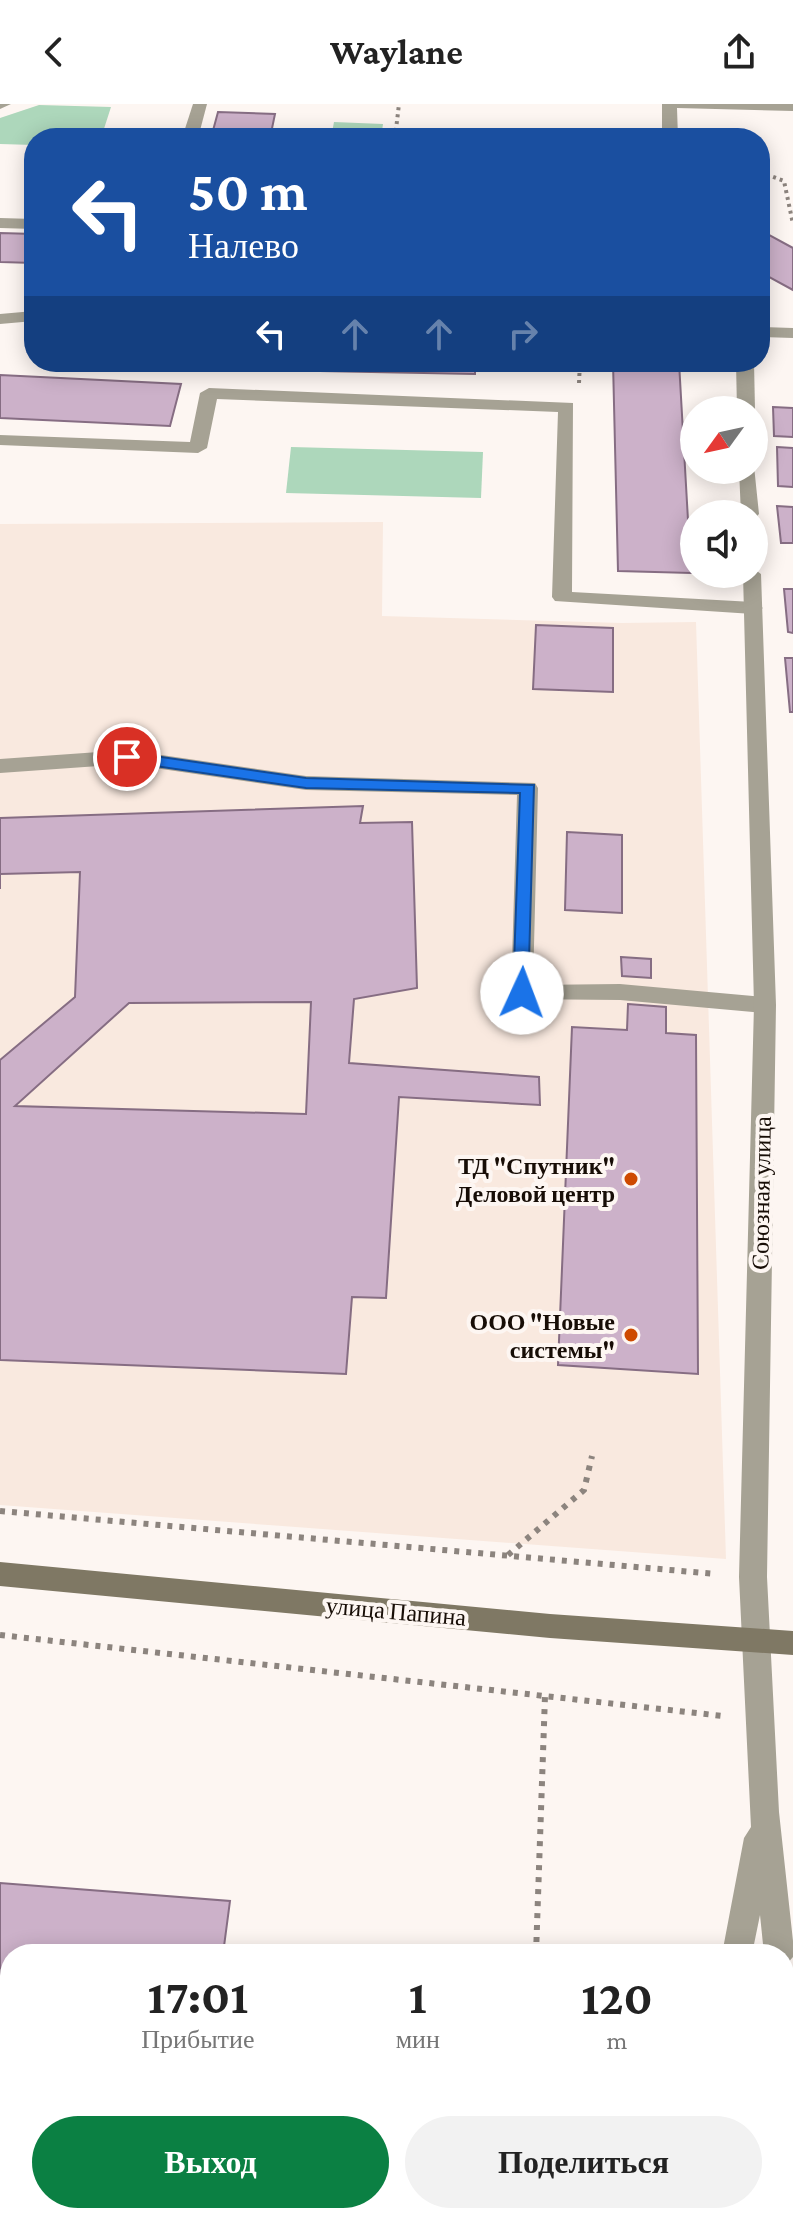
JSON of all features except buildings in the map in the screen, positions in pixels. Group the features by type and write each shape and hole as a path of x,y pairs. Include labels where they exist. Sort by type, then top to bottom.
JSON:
{"street":[{"path":"193,128 200,104"},
{"path":"669,104 670,128"},
{"path":"677,104 793,107"},
{"path":"0,223 24,224"},
{"path":"0,319 24,317"},
{"path":"770,332 793,333"},
{"path":"745,372 746,396"},
{"path":"0,440 198,448 209,393 567,407 562,597 753,608"},
{"name":"Союзная улица","path":"752,588 765,1005 753,1577 757,1720 778,1944"},
{"path":"0,766 127,757 306,783 528,788 522,993 620,992 765,1005"},
{"name":"улица Папина","path":"0,1574 550,1626 793,1643"},
{"name":"Союзная улица","path":"739,1944 764,1812"}],"path":[{"path":"396,128 399,104"},
{"path":"770,176 784,181 793,224"},
{"path":"507,1555 584,1490 592,1456"},
{"path":"0,1511 753,1577"},
{"path":"0,1635 757,1720"},
{"path":"536,1944 545,1696"}],"shaded area":[{"path":"383,522 382,616 622,623 696,622 726,1559 0,1505 0,524"}],"green space":[{"path":"39,105 111,107 104,128 24,128 24,145 0,144 0,118"},
{"path":"334,122 383,124 382,128 333,128"},
{"path":"291,447 483,452 481,498 286,493"}],"place":[{"name":"ТД \"Спутник\" Деловой центр","path":"631,1179"},
{"name":"ООО \"Новые системы\"","path":"631,1335"}],"route":[{"path":"127,757 306,783 528,788 522,993"}]}
